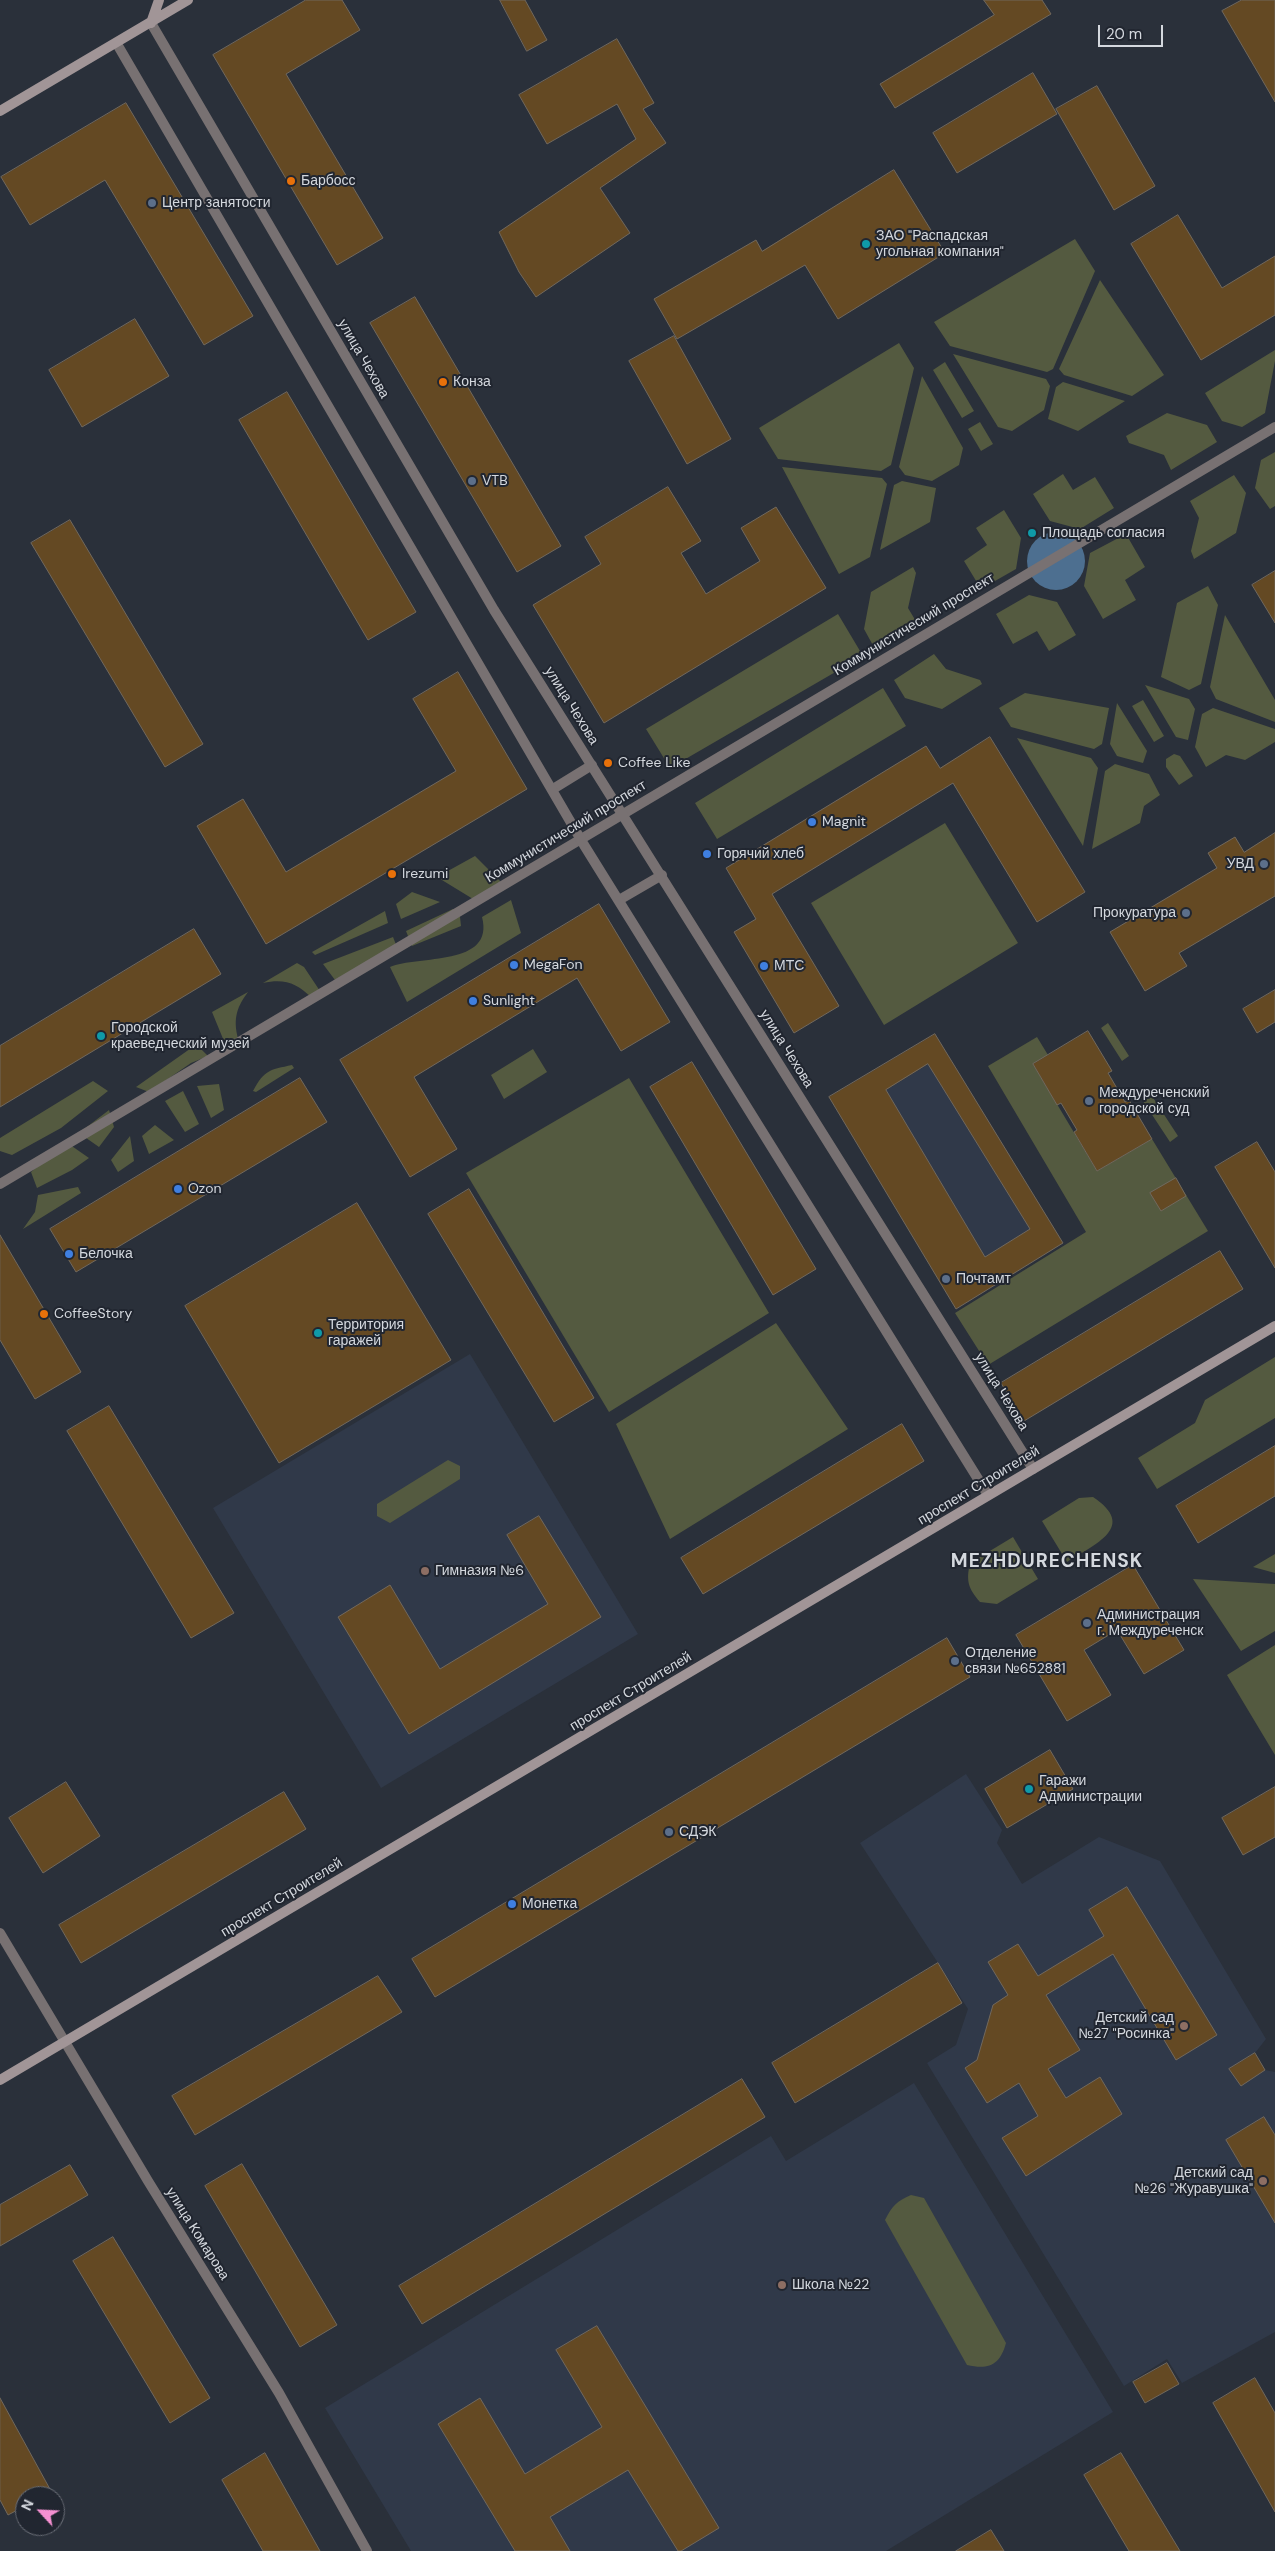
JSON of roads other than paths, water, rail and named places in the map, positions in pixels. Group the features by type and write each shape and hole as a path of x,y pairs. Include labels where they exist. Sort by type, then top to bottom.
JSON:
{"main road":[{"path":"151,23 159,0"},
{"path":"0,111 117,44 188,0"},
{"name":"проспект Строителей","path":"0,2080 1275,1326"}],"street":[{"name":"улица Чехова","path":"151,23 494,610 1033,1469"},
{"path":"117,44 581,839 988,1496"},
{"name":"Коммунистический проспект","path":"0,1184 1275,427"},
{"path":"552,789 592,765"},
{"path":"619,900 662,875"},
{"name":"улица Комарова","path":"0,1933 280,2393 367,2551"}],"water":[{"path":"1056,532 1067,534 1080,545 1085,561 1083,572 1072,585 1056,590 1045,588 1032,577 1027,561 1029,550 1040,537"}],"place":[{"name":"Барбосс","path":"291,181"},
{"name":"Центр занятости","path":"152,203"},
{"name":"ЗАО \"Распадская угольная компания\"","path":"866,244"},
{"name":"Конза","path":"443,382"},
{"name":"VTB","path":"472,481"},
{"name":"Площадь согласия","path":"1032,533"},
{"name":"Coffee Like","path":"608,763"},
{"name":"Magnit","path":"812,822"},
{"name":"Горячий хлеб","path":"707,854"},
{"name":"УВД","path":"1264,864"},
{"name":"Irezumi","path":"392,874"},
{"name":"Прокуратура","path":"1186,913"},
{"name":"MegaFon","path":"514,965"},
{"name":"МТС","path":"764,966"},
{"name":"Sunlight","path":"473,1001"},
{"name":"Городской краеведческий музей","path":"101,1036"},
{"name":"Междуреченский городской суд","path":"1089,1101"},
{"name":"Ozon","path":"178,1189"},
{"name":"Белочка","path":"69,1254"},
{"name":"Почтамт","path":"946,1279"},
{"name":"CoffeeStory","path":"44,1314"},
{"name":"Территория гаражей","path":"318,1333"},
{"name":"Гимназия №6","path":"425,1571"},
{"name":"Администрация г. Междуреченск","path":"1087,1623"},
{"name":"Отделение связи №652881","path":"955,1661"},
{"name":"Гаражи Администрации","path":"1029,1789"},
{"name":"СДЭК","path":"669,1832"},
{"name":"Монетка","path":"512,1904"},
{"name":"Детский сад №27 \"Росинка\"","path":"1184,2026"},
{"name":"Детский сад №26 \"Журавушка\"","path":"1263,2181"},
{"name":"Школа №22","path":"782,2285"}],"district":[{"name":"MEZHDURECHENSK","path":"1047,1562"}]}
